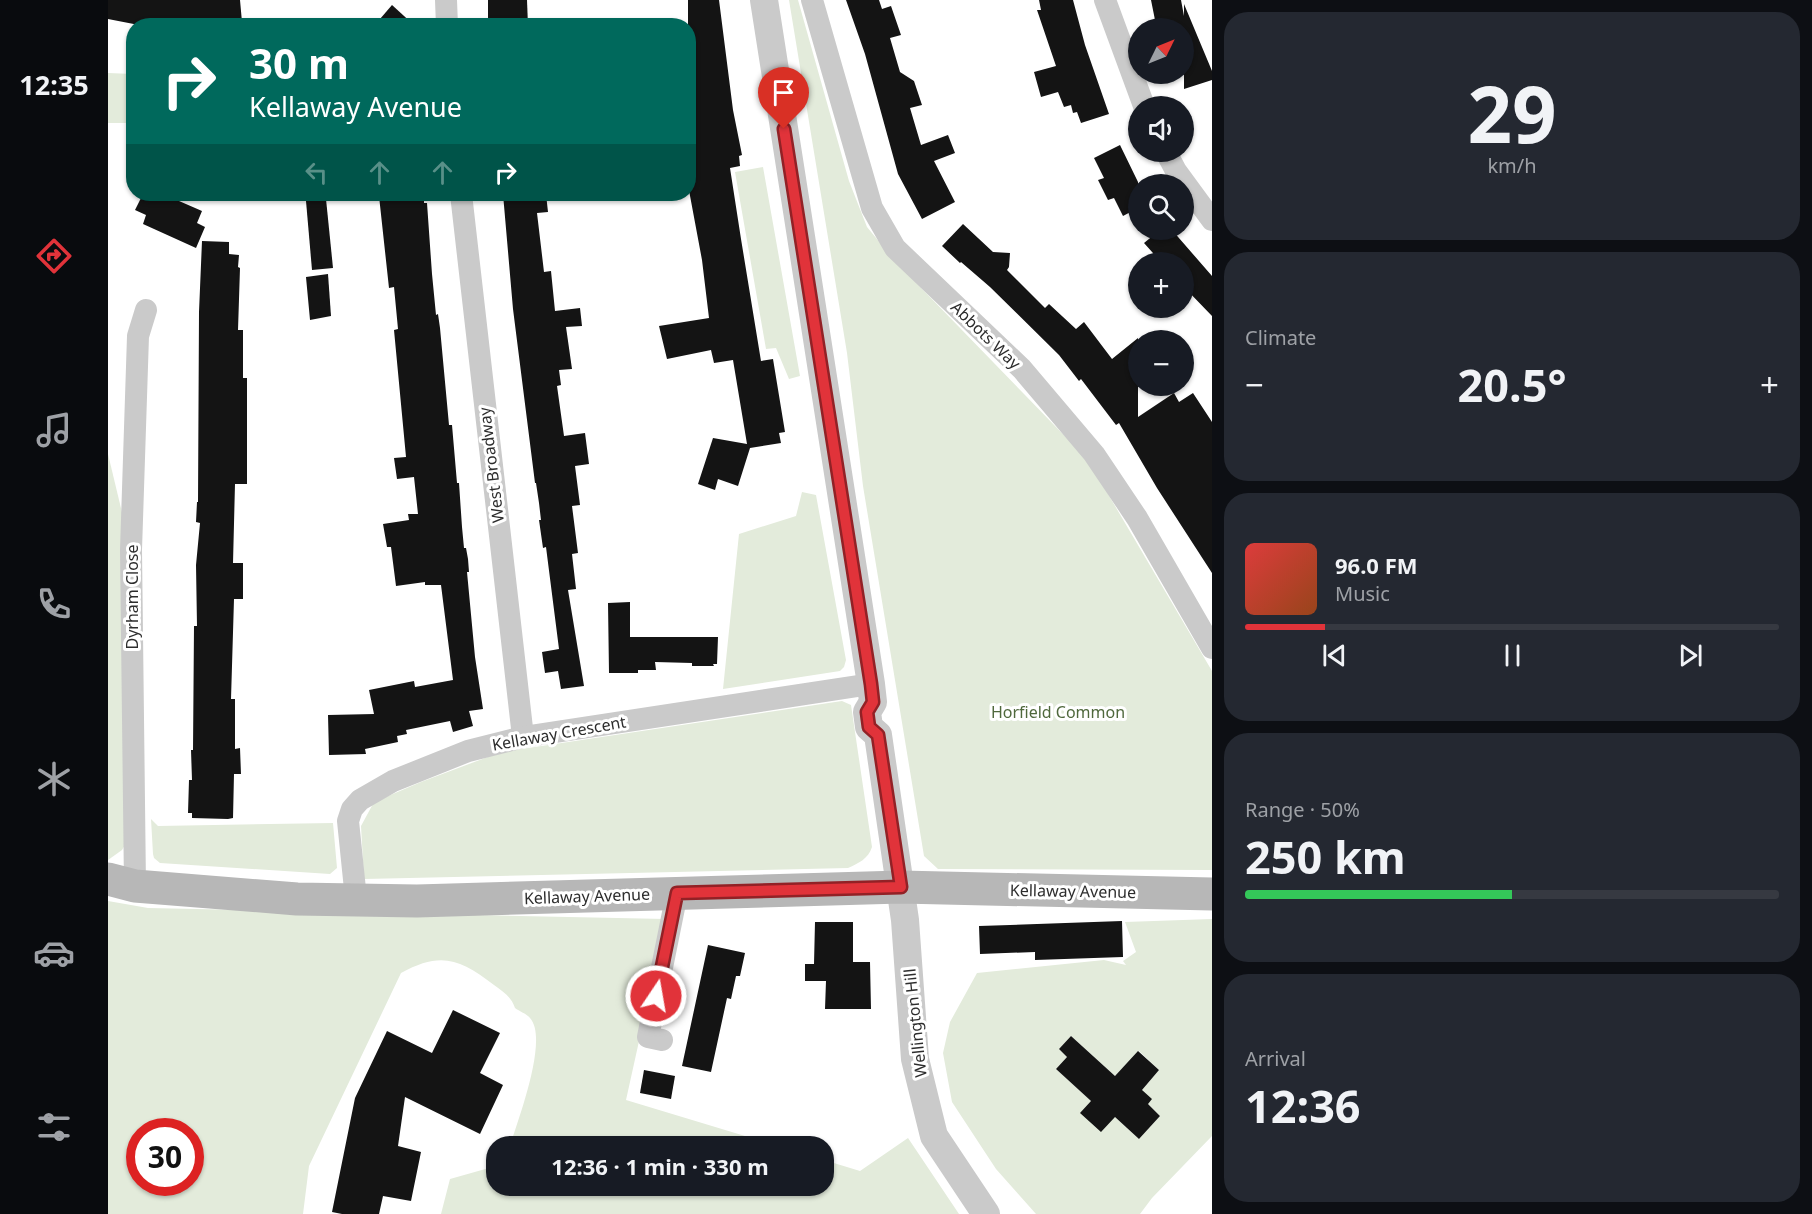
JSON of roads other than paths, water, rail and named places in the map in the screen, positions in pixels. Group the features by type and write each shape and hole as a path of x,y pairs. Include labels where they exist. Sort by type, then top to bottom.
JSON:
{"main road":[{"name":"Kellaway Avenue","path":"122,882 297,899 417,901 901,887 1212,894"}],"street":[{"path":"446,0 447,18"},
{"path":"764,0 872,693"},
{"name":"Abbots Way","path":"812,0 872,208 895,248 1022,369 1094,454 1137,519 1212,648"},
{"path":"1105,0 1140,96"},
{"path":"1171,162 1212,220"},
{"name":"West Broadway","path":"462,201 523,737"},
{"name":"Dyrham Close","path":"122,882 138,336 146,310"},
{"name":"Wellington Hill","path":"872,693 884,709 886,726 878,735 901,887 915,1059 934,1136 986,1214"},
{"name":"Kellaway Crescent","path":"356,899 348,821 352,809 360,800 393,781 468,751 523,737 872,693"},
{"path":"662,1040 648,1037 677,893"}],"park label":[{"name":"Horfield Common","path":"1058,712"}]}
